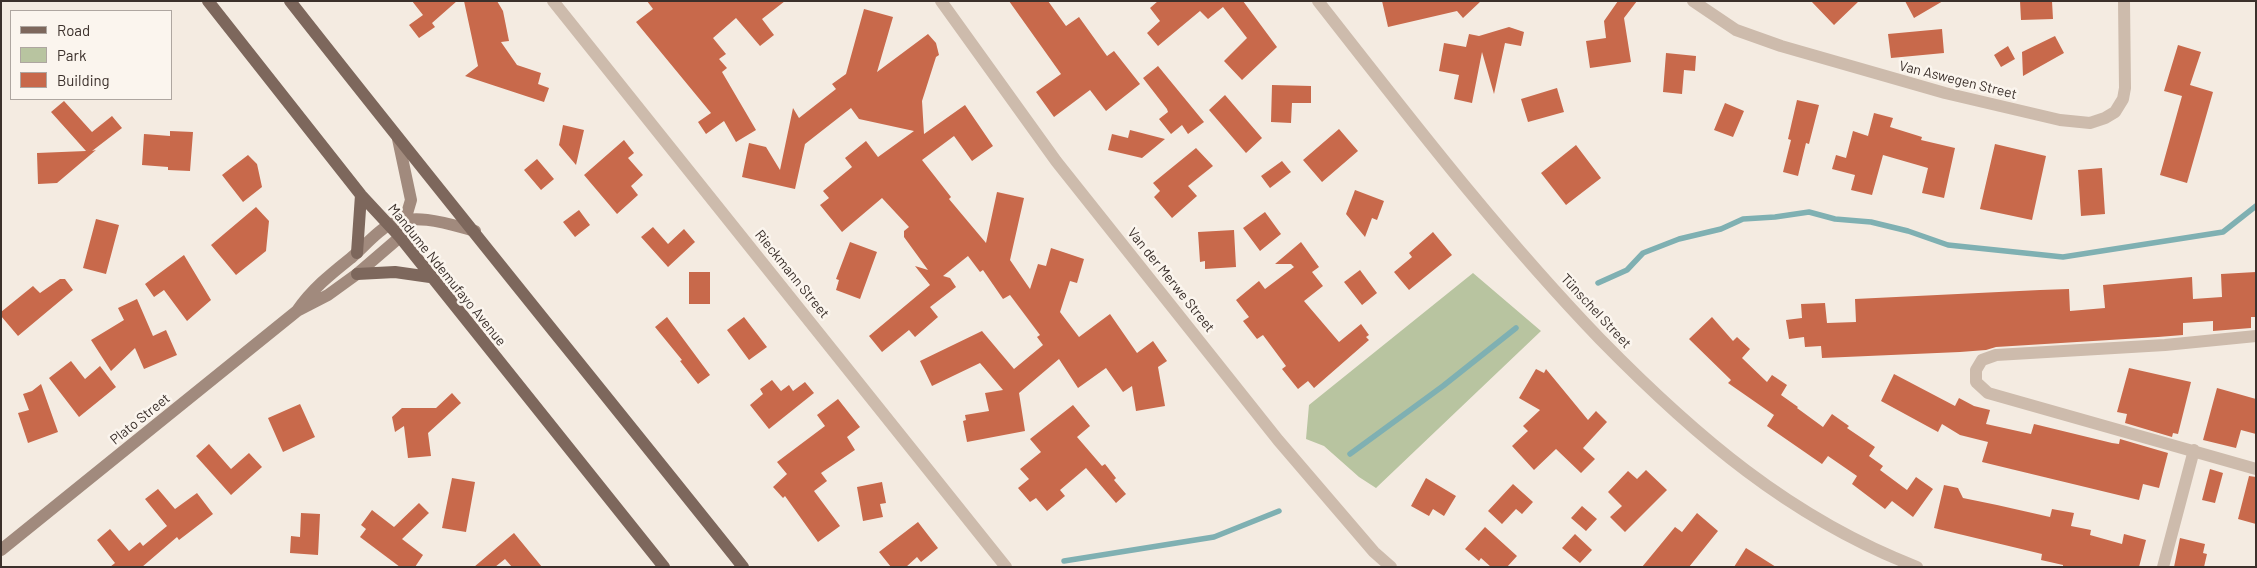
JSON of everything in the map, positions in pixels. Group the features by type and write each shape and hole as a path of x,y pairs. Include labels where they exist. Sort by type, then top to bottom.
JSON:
{"main road":[{"name":"Mandume Ndemufayo Avenue","path":"208,1 361,195 400,237 430,277 664,567"},
{"path":"290,1 398,139 475,231 743,567"},
{"path":"357,253 361,195"},
{"path":"357,274 395,272 430,277"}],"street":[{"name":"Rieckmann Street","path":"553,1 1006,567"},
{"name":"Van der Merwe Street","path":"941,1 1056,161 1272,433 1374,552 1391,567"},
{"name":"Tünschel Street","path":"1318,1 1515,247 1578,316 1654,393 1736,464 1788,502 1833,528 1917,567"},
{"name":"Van Aswegen Street","path":"1693,1 1736,30 1822,59 1945,93 2060,120 2090,123 2115,112 2123,99 2125,88 2124,1"},
{"path":"398,139 411,195 411,204 400,237"},
{"name":"Plato Street","path":"297,311 323,280 388,225 405,221 432,219 475,231"},
{"name":"Plato Street","path":"1,550 297,311 322,299 357,274 400,237"},
{"path":"2256,336 2165,345 1996,355 1982,360 1976,370 1976,382 1988,393 2256,468"},
{"path":"2163,567 2194,450"}],"green space":[{"path":"1473,273 1541,331 1376,488 1359,477 1324,446 1306,439 1309,405"}],"building":[{"path":"412,1 457,1 432,23 435,27 419,38 409,25 423,15"},
{"path":"464,1 497,1 503,11 509,41 501,42 517,65 541,73 538,84 549,88 544,102 465,76 478,66"},
{"path":"647,1 785,1 762,19 774,35 760,46 736,18 713,38 726,54 719,59 727,68 722,72 756,130 736,142 724,121 706,134 698,122 711,113 636,22 653,9"},
{"path":"1009,1 1048,1 1066,26 1079,17 1107,56 1114,51 1140,84 1106,111 1090,90 1054,117 1036,92 1061,74"},
{"path":"1158,1 1243,1 1277,47 1242,80 1224,61 1247,38 1223,7 1208,19 1200,11 1158,46 1147,33 1160,21 1150,8"},
{"path":"1382,1 1481,1 1463,18 1457,11 1388,27"},
{"path":"1618,1 1637,1 1624,18 1631,62 1590,68 1586,41 1606,38 1604,21"},
{"path":"1811,1 1859,1 1834,25"},
{"path":"1905,1 1943,1 1914,18"},
{"path":"2020,1 2052,1 2053,19 2021,20"},
{"path":"864,9 893,17 877,72 928,34 936,43 939,55 936,57 922,101 924,134 965,105 993,146 972,161 954,136 922,160 951,197 949,199 986,243 997,192 1024,198 1010,260 1030,289 1038,264 1046,266 1051,248 1084,259 1077,283 1070,281 1060,312 1079,337 1110,314 1137,353 1153,341 1167,361 1158,367 1165,406 1136,411 1132,386 1123,392 1106,368 1078,388 1059,359 1019,393 1025,431 967,442 963,421 966,420 965,415 989,411 985,393 1003,390 980,363 932,386 920,361 982,331 1014,369 1043,345 1037,337 1040,335 1010,295 1003,299 983,270 980,272 968,256 943,276 950,278 956,287 930,307 938,317 915,337 909,330 882,352 869,336 930,285 915,266 928,270 904,237 904,231 909,227 882,198 842,232 820,205 829,198 823,191 852,167 845,158 866,141 878,157 914,131 859,119 851,108 805,144 795,189 742,177 749,143 766,147 780,170 793,108 799,118 836,89 832,84 846,74"},
{"path":"1509,27 1524,32 1521,46 1505,43 1494,94 1482,52 1472,103 1454,99 1459,75 1439,71 1444,43 1466,47 1469,34 1479,36"},
{"path":"1942,29 1944,53 1891,58 1888,34"},
{"path":"2055,36 2064,53 2023,76 2022,52"},
{"path":"2178,45 2201,52 2190,85 2213,92 2187,183 2160,175 2182,96 2164,91"},
{"path":"2008,46 2015,59 2001,67 1994,55"},
{"path":"1666,53 1696,56 1695,71 1684,70 1682,94 1663,92"},
{"path":"1158,66 1204,122 1188,134 1182,125 1171,134 1159,119 1168,112 1167,109 1143,78"},
{"path":"1272,85 1311,86 1311,103 1292,103 1291,123 1271,122"},
{"path":"1557,88 1564,112 1528,122 1521,99"},
{"path":"1225,95 1262,138 1246,153 1209,110"},
{"path":"1797,100 1819,105 1809,144 1806,143 1798,176 1783,172 1791,140 1788,139"},
{"path":"64,101 92,132 112,116 122,128 92,151 96,150 57,183 38,184 37,153 86,151 51,112"},
{"path":"1725,103 1744,111 1733,137 1714,130"},
{"path":"1874,113 1893,118 1890,127 1922,137 1921,140 1955,148 1944,198 1922,193 1928,168 1883,155 1872,195 1851,190 1855,175 1832,169 1836,155 1846,158 1853,131 1868,136"},
{"path":"563,125 584,130 576,165 559,145"},
{"path":"1339,129 1358,151 1322,182 1303,160"},
{"path":"1130,130 1165,139 1142,158 1108,150 1112,134 1128,138"},
{"path":"170,131 193,132 190,171 168,170 168,167 142,165 144,134 170,136"},
{"path":"624,140 634,153 628,158 643,175 631,186 638,195 617,214 584,175"},
{"path":"1995,144 2046,156 2032,220 1980,209"},
{"path":"1576,145 1601,178 1566,205 1541,173"},
{"path":"1196,148 1213,166 1188,186 1197,196 1172,218 1154,197 1160,191 1153,183"},
{"path":"248,155 257,164 262,187 243,202 222,175"},
{"path":"537,159 554,179 541,190 524,170"},
{"path":"1282,161 1291,172 1270,188 1261,176"},
{"path":"2102,168 2105,214 2081,216 2078,170"},
{"path":"1355,190 1384,201 1377,220 1372,218 1365,237 1346,214"},
{"path":"256,207 269,221 266,251 236,275 211,245"},
{"path":"579,210 590,225 575,237 563,222"},
{"path":"1265,212 1281,234 1260,251 1243,228"},
{"path":"96,219 119,225 106,274 83,268"},
{"path":"653,227 668,244 684,229 695,242 668,267 641,237"},
{"path":"1234,230 1236,267 1205,269 1205,261 1200,262 1198,232"},
{"path":"1433,232 1452,255 1409,290 1394,272 1412,257 1409,253"},
{"path":"850,242 877,252 860,299 836,290 839,280 836,279"},
{"path":"1301,242 1319,267 1312,272 1323,286 1304,301 1339,342 1361,324 1369,335 1366,337 1369,340 1314,388 1308,381 1298,389 1282,369 1286,366 1263,335 1257,339 1243,321 1249,317 1236,300 1259,281 1265,289 1294,267 1291,264 1275,264"},
{"path":"184,255 211,300 187,321 164,290 154,297 145,284"},
{"path":"1360,270 1377,293 1362,305 1344,282"},
{"path":"689,272 710,272 710,304 689,304"},
{"path":"2256,272 2256,317 2251,317 2251,328 2213,331 2213,321 2183,323 2183,335 1996,347 1986,350 1960,352 1822,358 1821,346 1805,347 1804,337 1789,339 1786,320 1802,318 1801,304 1825,303 1827,323 1856,322 1855,299 2040,290 2069,289 2070,311 2105,308 2103,285 2192,277 2193,299 2222,297 2221,274"},
{"path":"60,279 65,279 73,290 18,336 1,316 1,312 33,286 40,293"},
{"path":"137,299 153,336 166,330 177,355 144,369 135,348 111,371 91,340 124,320 118,308"},
{"path":"667,317 710,375 698,384 680,361 682,360 655,327"},
{"path":"744,317 767,347 749,360 727,330"},
{"path":"1712,317 1733,341 1737,337 1750,349 1742,358 1767,382 1772,375 1787,385 1781,395 1797,408 1823,427 1832,414 1849,426 1847,428 1875,447 1869,456 1883,466 1880,470 1907,490 1916,477 1933,489 1913,517 1892,501 1885,509 1852,484 1857,476 1828,456 1822,464 1767,426 1774,415 1728,383 1731,380 1689,339"},
{"path":"71,361 85,379 100,366 116,387 79,417 49,378"},
{"path":"2129,368 2191,382 2178,434 2173,433 2172,437 2125,423 2127,414 2117,412"},
{"path":"1536,369 1544,373 1546,369 1588,420 1596,411 1607,422 1583,448 1595,459 1581,473 1556,449 1534,470 1512,446 1528,431 1523,426 1540,410 1519,398"},
{"path":"1894,374 1955,406 1959,398 1974,406 1990,410 1986,424 2031,434 2034,424 2112,443 2119,444 2120,439 2168,453 2159,488 2143,484 2139,500 1982,462 1988,442 1960,435 1942,424 1938,432 1881,401"},
{"path":"772,380 781,391 789,385 793,391 805,382 814,393 769,429 750,405 763,394 760,389"},
{"path":"41,384 58,432 28,443 18,413 29,410 23,394 32,391"},
{"path":"2217,388 2256,399 2256,434 2241,430 2236,448 2203,440"},
{"path":"452,393 461,403 428,433 431,456 408,458 404,426 395,432 392,417 402,408 436,408"},
{"path":"838,399 860,427 847,437 855,450 821,473 827,481 814,491 840,526 818,542 785,496 783,498 773,487 787,474 777,462 825,426 817,415"},
{"path":"300,404 315,437 283,452 268,418"},
{"path":"1073,405 1090,426 1077,437 1102,466 1105,464 1116,478 1114,480 1126,494 1116,503 1086,468 1060,490 1065,496 1047,511 1036,498 1030,502 1018,488 1029,479 1020,469 1041,452 1030,439"},
{"path":"209,444 231,469 249,453 262,467 231,495 196,456"},
{"path":"2210,469 2223,473 2215,503 2202,500"},
{"path":"1646,470 1667,490 1625,532 1610,517 1622,506 1608,492 1628,471 1637,479"},
{"path":"2249,476 2256,477 2256,524 2238,519"},
{"path":"452,478 475,482 466,532 442,528"},
{"path":"1426,478 1456,496 1444,516 1433,509 1429,516 1411,506"},
{"path":"882,482 886,503 880,504 883,517 863,521 857,487"},
{"path":"1513,484 1533,502 1522,514 1516,509 1502,524 1488,511"},
{"path":"1944,485 1958,488 1963,498 2050,517 2052,509 2074,513 2071,526 2091,530 2090,535 2122,544 2124,534 2146,540 2139,567 2063,567 2063,565 2041,560 2042,554 1934,528"},
{"path":"158,489 175,509 197,493 213,514 179,540 177,537 142,567 110,567 115,563 97,540 110,529 129,551 140,542 143,546 167,526 145,499"},
{"path":"419,503 429,513 402,539 423,555 415,567 400,567 360,537 366,529 361,525 372,510 394,527"},
{"path":"1582,506 1597,519 1586,531 1571,518"},
{"path":"301,513 320,514 318,555 290,553 291,536 300,537"},
{"path":"1697,513 1718,531 1689,567 1642,567 1675,527 1682,532"},
{"path":"918,522 938,548 921,562 917,557 906,567 891,567 879,552"},
{"path":"1485,527 1517,556 1507,567 1491,567 1481,558 1479,561 1465,549"},
{"path":"514,533 542,567 512,567 505,559 495,567 474,567"},
{"path":"1575,534 1592,550 1580,563 1562,548"},
{"path":"2180,538 2205,544 2203,553 2207,554 2204,567 2174,567"},
{"path":"1746,548 1776,567 1734,567"}],"waterway":[{"path":"1598,283 1627,270 1643,253 1679,239 1721,229 1743,219 1809,212 1835,219 1871,222 1908,231 1948,245 2063,257 2223,232 2256,206"},
{"path":"1350,454 1443,386 1516,328"},
{"path":"1064,561 1214,537 1279,511"}]}
